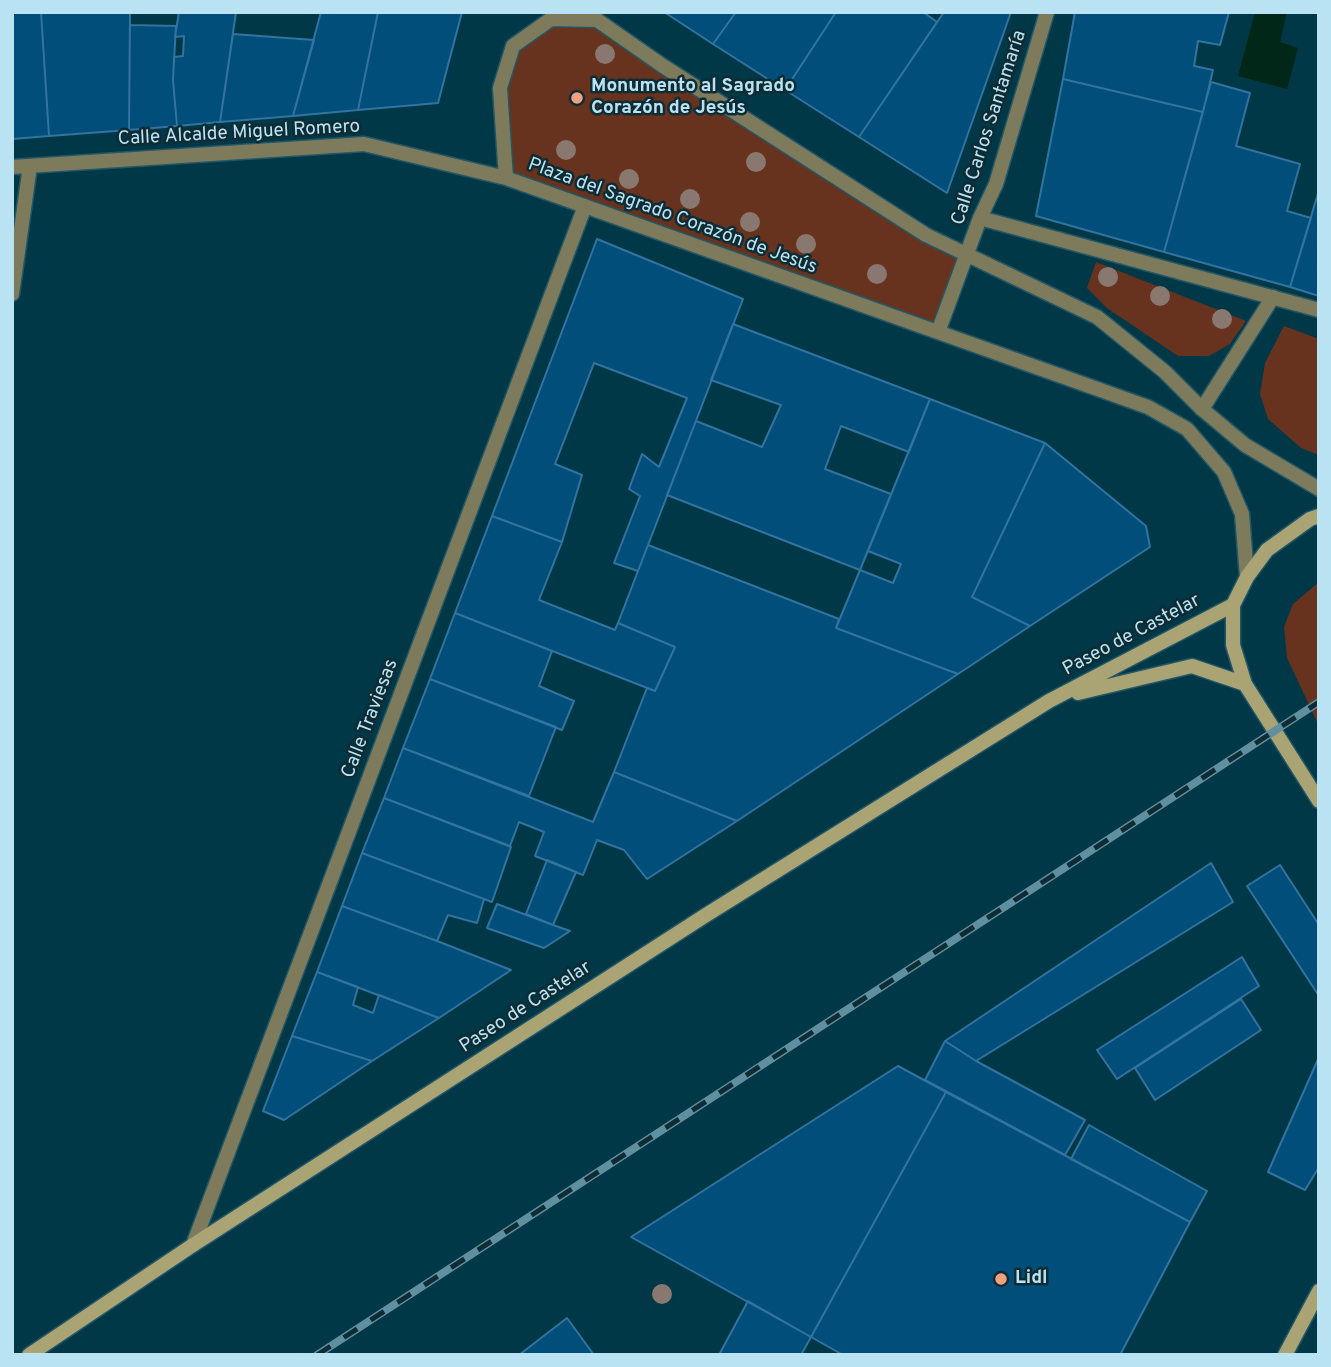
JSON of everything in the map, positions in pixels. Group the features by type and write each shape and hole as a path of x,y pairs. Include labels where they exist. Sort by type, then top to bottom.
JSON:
{"street":[{"name":"Calle Carlos Santamaría","path":"968,255 980,218 996,184 1047,12"},
{"name":"Plaza del Sagrado Corazón de Jesús","path":"1247,577 1242,513 1224,472 1187,429 1149,407 506,178 500,88 513,47 551,19 592,16 663,66 926,235 1097,317 1165,372 1202,409 1245,445 1319,489"},
{"name":"Calle Alcalde Miguel Romero","path":"12,167 364,144 506,178"},
{"path":"12,293 30,166"},
{"name":"Calle Traviesas","path":"193,1245 585,206"},
{"path":"980,218 1319,310"},
{"path":"938,332 968,255"},
{"path":"1202,409 1273,297"},
{"path":"1319,516 1310,519 1267,550 1247,577 1233,605 1233,645 1245,684 1319,801"},
{"name":"Paseo de Castelar","path":"29,1355 193,1245 706,915 1049,701 1233,605"},
{"name":"Paseo de Castelar","path":"1049,701 1192,666 1245,684"},
{"path":"1285,1355 1319,1291"}],"shaded area":[{"path":"1255,12 1287,12 1280,42 1298,48 1287,89 1238,76"},
{"path":"551,19 597,20 968,255 938,332 506,178 500,88 513,46"},
{"path":"1096,262 1246,321 1230,344 1209,356 1178,356 1107,308 1087,288"},
{"path":"1284,326 1319,339 1319,455 1301,448 1268,419 1260,394 1265,363"},
{"path":"1319,582 1319,726 1287,658 1284,627 1293,604"}],"building":[{"path":"12,12 41,12 49,136 12,139"},
{"path":"41,12 130,12 129,130 49,136"},
{"path":"179,12 236,12 220,122 177,126 174,57 183,56 184,36 175,37"},
{"path":"321,12 378,12 358,110 293,116"},
{"path":"378,12 462,12 438,103 358,110"},
{"path":"664,12 736,12 713,44"},
{"path":"736,12 836,12 785,90 713,44"},
{"path":"836,12 923,12 937,22 859,137 785,90"},
{"path":"944,12 1011,12 947,193 859,137"},
{"path":"1075,12 1229,12 1220,45 1198,41 1194,66 1213,70 1203,112 1063,79"},
{"path":"130,25 176,26 173,80 177,126 129,130"},
{"path":"233,34 314,40 293,116 220,122"},
{"path":"1063,79 1203,112 1164,252 1036,216"},
{"path":"1211,82 1250,93 1236,146 1300,164 1287,211 1311,218 1290,287 1164,252"},
{"path":"1319,190 1319,296 1290,287"},
{"path":"597,239 743,299 638,571 614,563 640,496 629,489 642,454 659,467 687,398 594,363 555,464 582,475 562,542 492,516"},
{"path":"733,324 930,399 909,452 841,426 825,469 891,494 860,570 667,495 696,421 762,447 781,405 711,380"},
{"path":"930,399 1045,443 972,597 1030,626 958,674 836,628 860,570 893,583 901,564 868,551"},
{"path":"1045,443 1146,526 1150,547 1030,626 972,597"},
{"path":"492,516 562,542 539,600 615,630 618,623 675,647 655,691 455,613"},
{"path":"648,545 839,619 836,628 958,674 737,821 614,772 647,688 655,691 675,647 618,623"},
{"path":"455,613 552,651 539,686 574,701 562,730 430,679"},
{"path":"430,679 556,727 529,796 403,748"},
{"path":"403,748 593,822 614,772 737,821 647,879 624,850 597,840 583,875 535,856 544,832 519,822 510,846 384,798"},
{"path":"384,798 511,847 492,902 362,853"},
{"path":"362,853 484,899 477,923 448,915 437,941 342,906"},
{"path":"547,860 576,872 553,925 526,914"},
{"path":"1211,863 1233,902 976,1061 945,1041"},
{"path":"1280,865 1319,925 1319,996 1247,886"},
{"path":"497,904 570,931 544,948 487,928"},
{"path":"342,906 511,970 439,1018 317,972"},
{"path":"1242,957 1259,986 1117,1079 1097,1050"},
{"path":"317,972 358,987 353,1005 373,1013 379,995 439,1018 372,1061 292,1036"},
{"path":"1241,999 1261,1030 1155,1100 1135,1068"},
{"path":"292,1036 372,1061 284,1120 263,1111"},
{"path":"945,1041 976,1061 1085,1120 1065,1155 925,1080"},
{"path":"1319,1057 1319,1167 1305,1190 1268,1172"},
{"path":"898,1066 946,1092 811,1337 631,1237"},
{"name":"Lidl","path":"946,1092 1190,1222 1120,1355 843,1355 811,1337"},
{"path":"1089,1125 1207,1191 1190,1222 1071,1159"},
{"path":"748,1301 811,1337 801,1355 719,1355"},
{"path":"567,1318 594,1355 519,1355"}],"railway":[{"path":"317,1355 1319,702"}],"place":[{"name":"Monumento al Sagrado Corazón de Jesús","path":"577,98"},
{"name":"Lidl","path":"1001,1279"}]}
